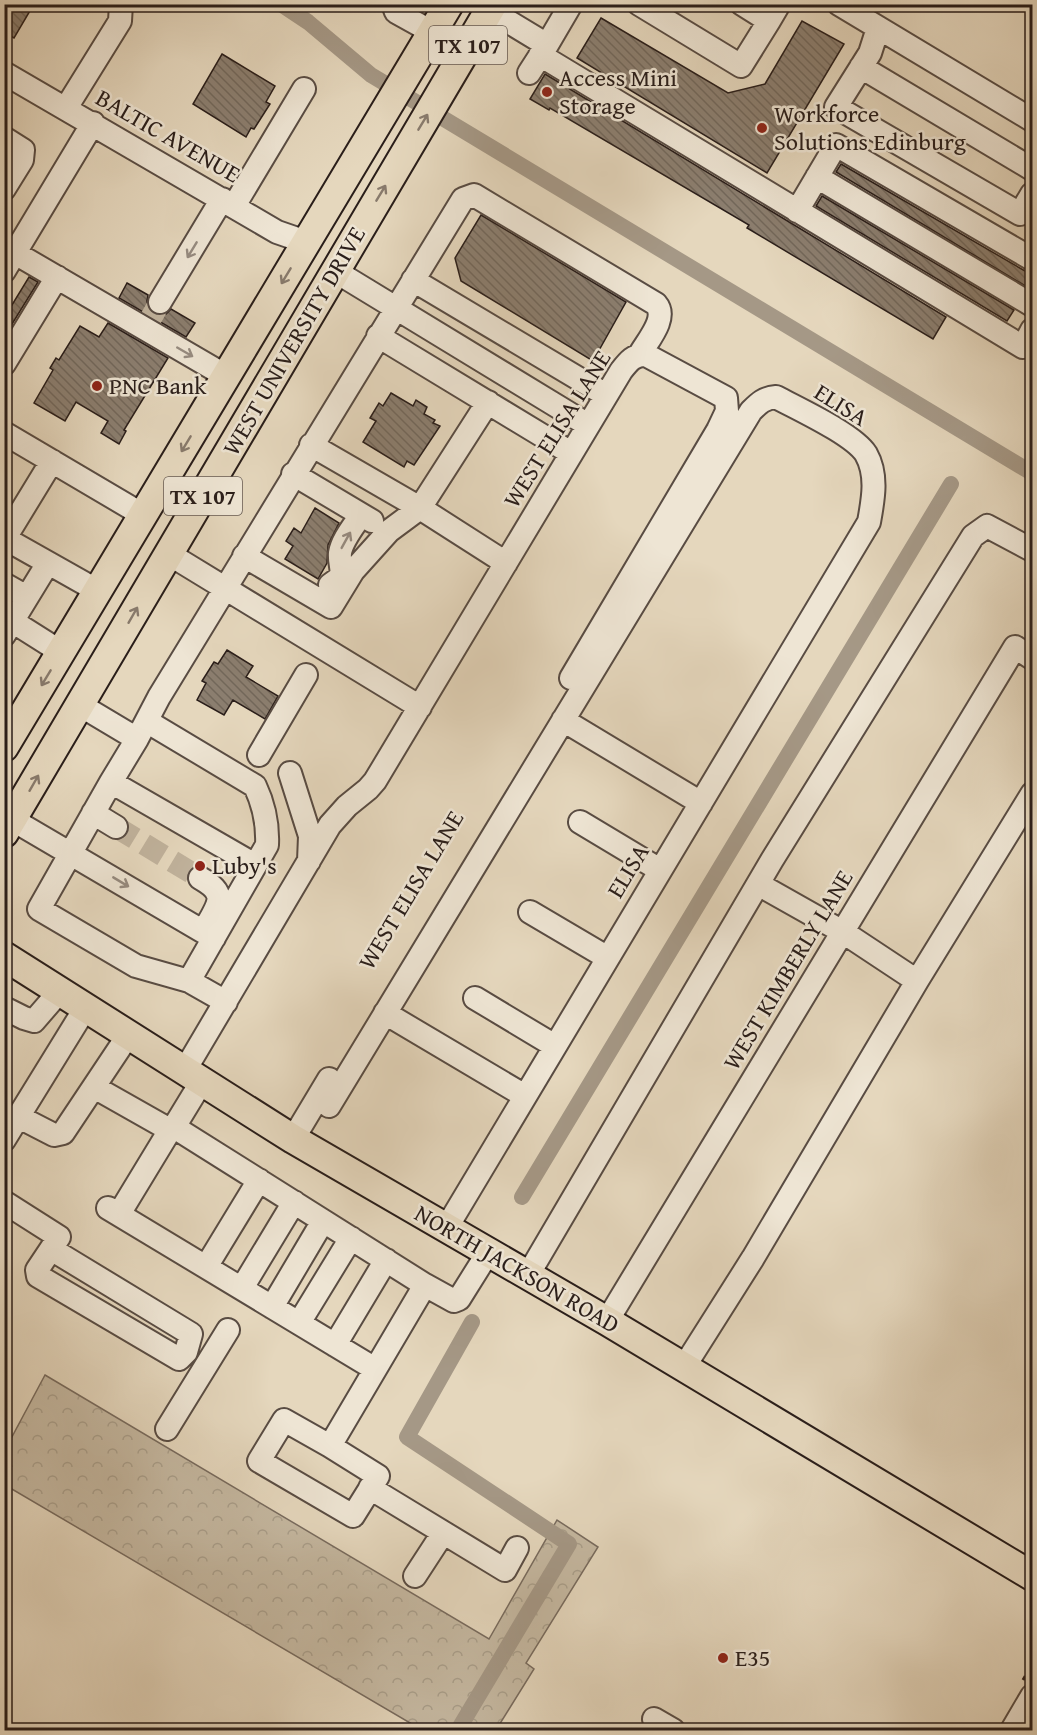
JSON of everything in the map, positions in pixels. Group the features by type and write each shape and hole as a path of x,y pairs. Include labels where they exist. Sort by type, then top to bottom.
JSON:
{"main road":[{"name":"WEST UNIVERSITY DRIVE","path":"4,747 449,4"},
{"name":"WEST UNIVERSITY DRIVE","path":"8,826 448,80 488,6"},
{"path":"226,456 221,442 223,425 263,363 316,272 320,258 319,250 306,242"},
{"name":"NORTH JACKSON ROAD","path":"8,966 60,991 293,1139 489,1251 1032,1576"}],"street":[{"path":"66,108 120,21 121,4"},
{"path":"393,4 396,12 432,32"},
{"path":"539,58 571,4"},
{"path":"639,4 741,66 774,13 742,4"},
{"path":"488,6 539,58 1023,347 1032,330"},
{"path":"851,8 878,28 1032,120"},
{"path":"878,28 870,53 836,107 1020,214 1032,194"},
{"path":"861,67 1032,169"},
{"name":"BALTIC AVENUE","path":"4,73 277,232 306,242"},
{"path":"152,316 304,89"},
{"path":"93,123 10,262 152,316 226,376"},
{"path":"4,138 23,150 22,160 4,189"},
{"path":"797,211 836,145 1032,259"},
{"path":"817,177 1032,305"},
{"path":"226,1002 189,981 136,966 39,909 142,731 159,697 293,474 463,199 474,195 656,304 661,309 661,317 640,354"},
{"path":"335,271 588,425"},
{"path":"4,364 57,278"},
{"path":"413,280 606,395"},
{"path":"378,336 571,453"},
{"name":"WEST ELISA LANE","path":"206,1267 113,1211 172,1128 226,1002 330,825 375,781 606,395 629,360 640,354 646,355 726,398 727,411 718,430 547,719 293,1139"},
{"name":"ELISA","path":"329,1106 751,411 768,397 776,397 849,438 865,454 872,473 874,493 869,522 447,1227"},
{"path":"248,550 331,607 353,571 389,531 420,508 488,402"},
{"path":"4,433 143,515"},
{"path":"311,445 420,508 506,563"},
{"path":"52,461 5,538 98,591"},
{"path":"293,474 389,531"},
{"path":"248,550 327,586 335,583 341,577 343,571 339,555 342,545 361,515"},
{"path":"528,1275 758,884 973,536 987,526 1032,550"},
{"path":"169,554 420,706"},
{"path":"48,563 7,624 61,652"},
{"path":"4,584 27,597"},
{"name":"WEST KIMBERLY LANE","path":"607,1321 843,932 1024,652"},
{"path":"259,755 306,675"},
{"path":"80,705 142,731 255,786 262,801 267,845 208,935"},
{"path":"563,720 701,803"},
{"path":"290,772 310,836 309,862"},
{"path":"111,782 255,865"},
{"path":"684,1367 753,1258 917,981 1032,794"},
{"path":"93,813 116,827"},
{"path":"579,822 660,870"},
{"path":"8,826 71,852 208,935"},
{"path":"189,981 208,935 219,897 214,887 200,878"},
{"path":"758,884 843,932 917,981"},
{"path":"530,912 608,958"},
{"path":"4,1008 34,1021 60,991"},
{"path":"476,998 555,1046"},
{"path":"4,1140 86,1007"},
{"path":"385,1013 525,1096"},
{"path":"19,1117 54,1135 63,1133 129,1034"},
{"path":"94,1087 172,1128 454,1301 459,1299 489,1251"},
{"path":"259,1180 206,1267 375,1369"},
{"path":"4,1202 59,1237 51,1249 38,1270 39,1276 179,1359 186,1352 191,1334 51,1249"},
{"path":"242,1288 294,1202"},
{"path":"272,1307 323,1221"},
{"path":"299,1323 351,1238"},
{"path":"335,1345 386,1260"},
{"path":"330,1446 425,1285"},
{"path":"167,1429 228,1330"},
{"path":"186,1352 207,1364"},
{"path":"284,1420 330,1446 378,1476 353,1516 259,1461 284,1420"},
{"path":"370,1488 505,1570 517,1548"},
{"path":"415,1576 443,1533"},
{"path":"1012,1731 1032,1696"}],"green space":[{"path":"45,1375 489,1639 557,1520 598,1547 526,1663 534,1669 496,1730 422,1730 5,1485 5,1450"}],"building":[{"path":"4,4 34,4 14,38 4,32"},
{"path":"601,18 728,93 765,84 802,21 844,44 767,173 577,58"},
{"path":"222,54 275,86 266,102 270,104 246,137 193,104"},
{"path":"545,74 946,317 933,339 747,228 749,225 550,108 549,110 530,99"},
{"path":"841,164 1025,271 1032,272 1032,290 836,172"},
{"path":"822,196 1014,310 1007,321 816,206"},
{"path":"481,215 626,302 593,361 461,281 455,258"},
{"path":"29,277 38,282 4,337 4,318"},
{"name":"PNC Bank","path":"127,283 148,295 148,308 154,314 166,314 171,309 195,323 186,337 119,298"},
{"name":"PNC Bank","path":"108,323 168,358 124,430 126,431 119,444 101,433 108,421 76,402 65,421 34,403 53,370 50,368 56,358 59,360 80,326 99,337"},
{"path":"391,393 413,406 416,400 427,407 424,414 440,426 414,465 407,461 404,467 363,442 376,421 370,418 379,403 383,406"},
{"path":"315,508 339,523 328,545 327,563 318,579 285,559 293,546 286,541 294,528 301,533"},
{"path":"227,650 253,666 246,677 278,696 265,719 233,700 224,715 197,700 206,683 202,681 214,662 218,664"}],"waterway":[{"path":"281,4 308,22 371,75 1032,473"},
{"path":"522,1197 951,484"},
{"path":"458,1730 569,1544 407,1437 472,1322"}],"tunnel":[{"path":"151,318 160,302"},
{"path":"116,827 200,878"}],"place":[{"name":"Access Mini Storage","path":"547,92"},
{"name":"Workforce Solutions Edinburg","path":"762,128"},
{"name":"PNC Bank","path":"97,386"},
{"name":"Luby's","path":"200,866"},
{"name":"E35","path":"723,1658"}]}
